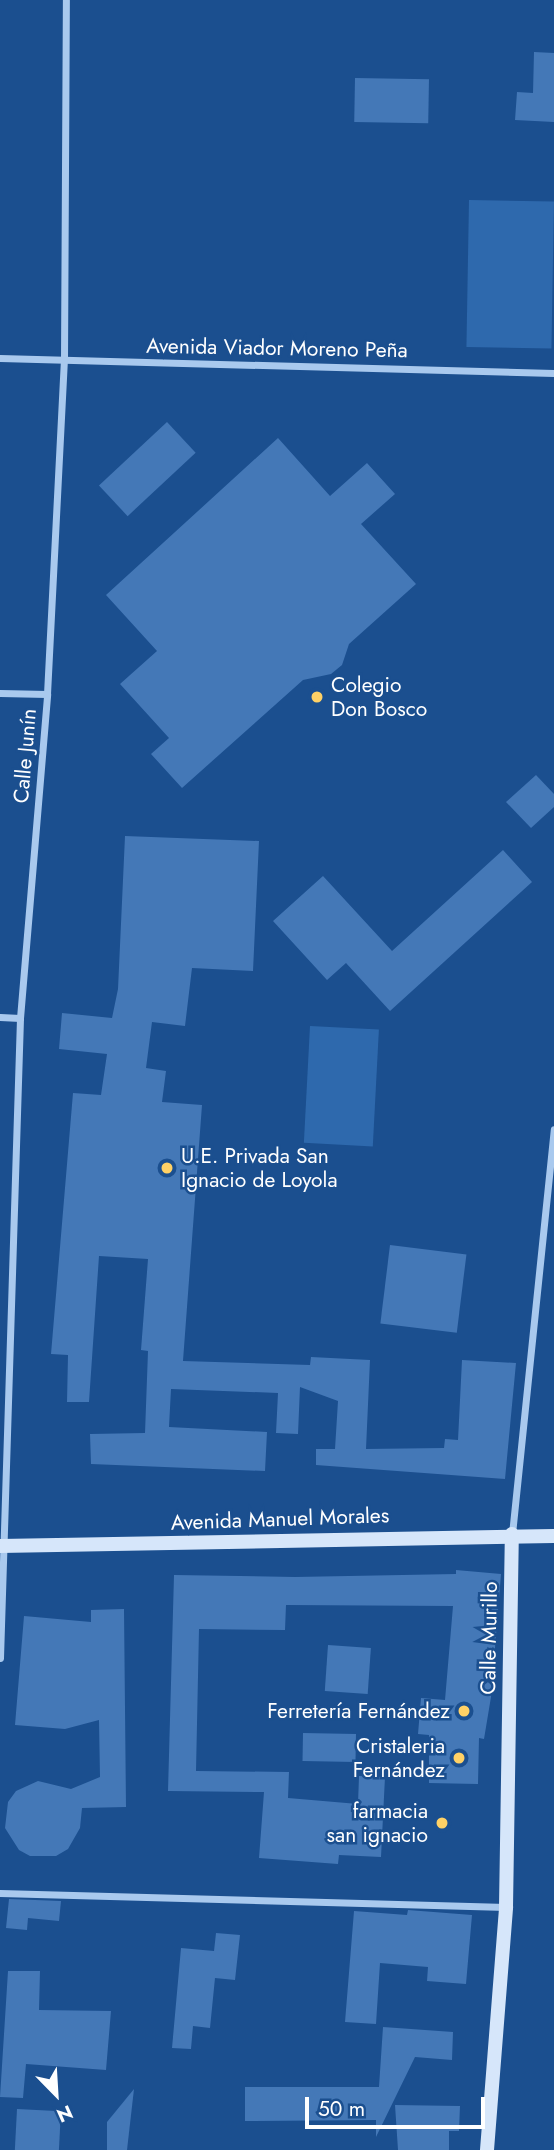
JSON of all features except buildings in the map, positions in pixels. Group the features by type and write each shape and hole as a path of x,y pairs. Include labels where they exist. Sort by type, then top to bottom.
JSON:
{"street":[{"name":"Calle Junín","path":"0,1658 20,1018 47,694 64,360 66,0"},
{"name":"Avenida Viador Moreno Peña","path":"0,358 554,373"},
{"path":"0,693 47,694"},
{"path":"0,1017 20,1018"},
{"name":"Calle Murillo","path":"486,2150 506,1907 512,1534 554,1129"},
{"name":"Avenida Manuel Morales","path":"2,1549 512,1534 554,1536"},
{"path":"0,1893 506,1907"}],"shaded area":[{"path":"469,200 554,201 551,348 466,347"},
{"path":"310,1026 379,1030 373,1146 304,1143"}],"place":[{"name":"Colegio Don Bosco","path":"317,697"},
{"name":"U.E. Privada San Ignacio de Loyola","path":"167,1168"},
{"name":"Ferretería Fernández","path":"464,1711"},
{"name":"Cristaleria Fernández","path":"459,1758"},
{"name":"farmacia san ignacio","path":"442,1823"}]}
